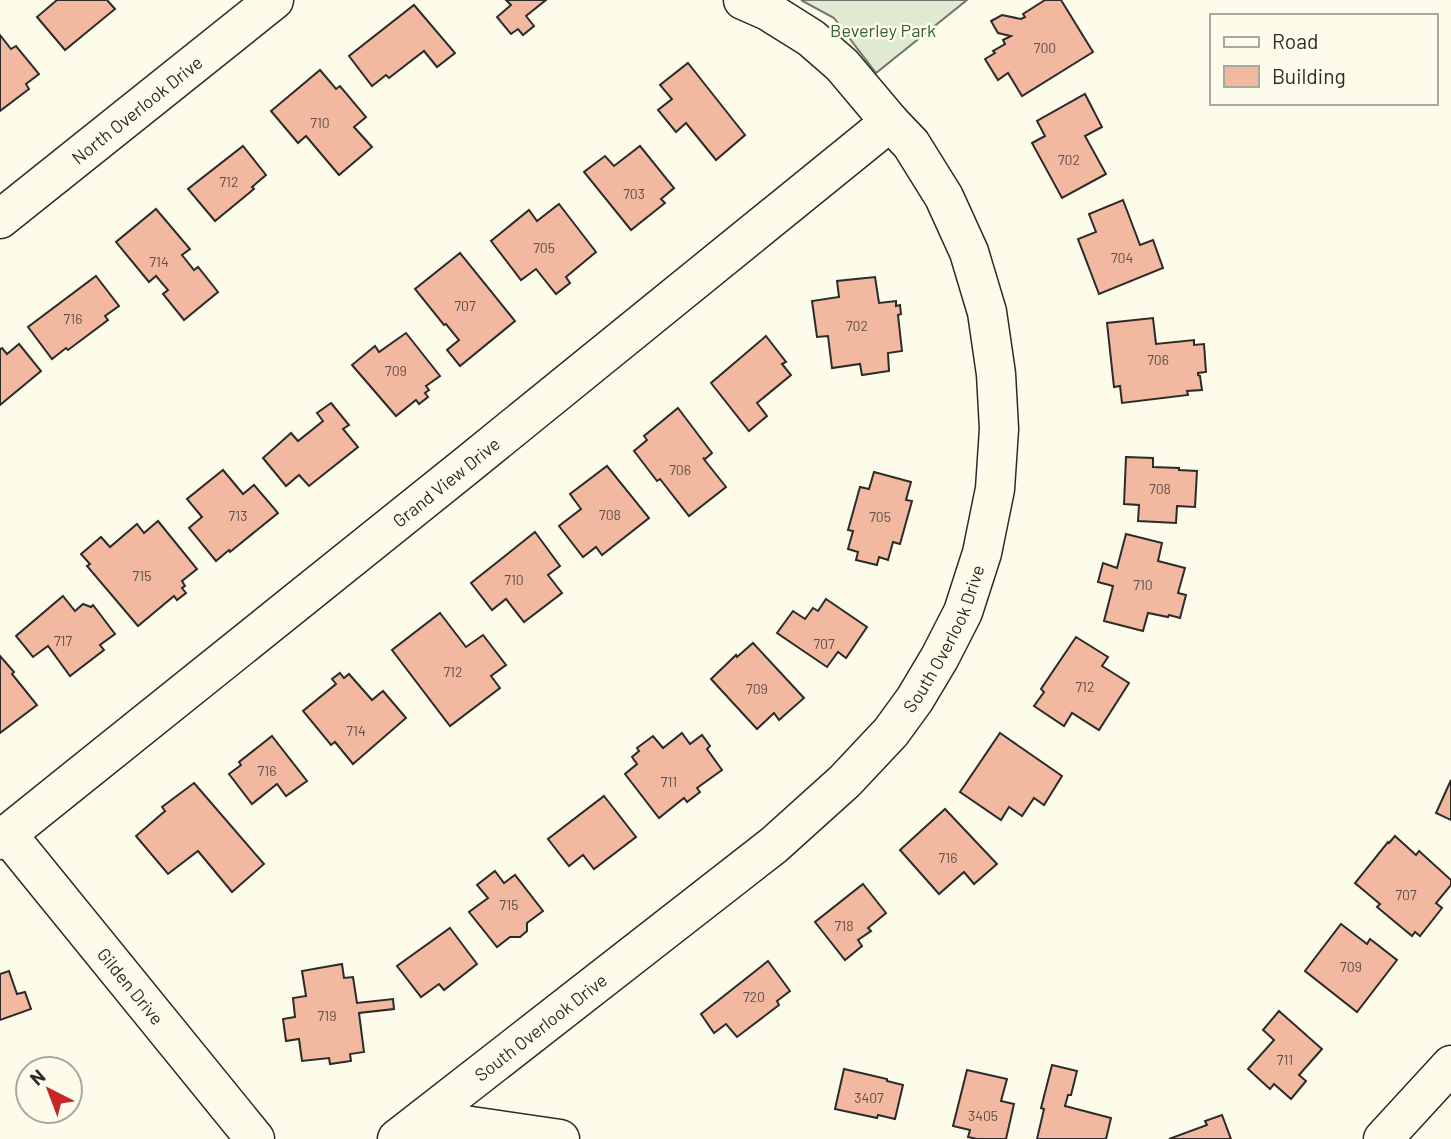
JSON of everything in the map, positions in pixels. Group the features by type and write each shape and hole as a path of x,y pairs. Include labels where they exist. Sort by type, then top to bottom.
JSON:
{"street":[{"name":"North Overlook Drive","path":"0,219 274,0"},
{"name":"South Overlook Drive","path":"410,1129 774,845 845,781 891,732 915,699 963,612 982,553 995,489 999,429 996,374 987,312 968,252 944,197 911,144 842,65 811,38 768,11 743,0"},
{"name":"Grand View Drive","path":"4,837 890,122"},
{"name":"Gilden Drive","path":"4,837 255,1139"},
{"path":"1382,1139 1451,1065"},
{"path":"410,1129 559,1139"}],"green space":[{"name":"Beverley Park","path":"801,0 967,0 876,73 834,18"}],"building":[{"path":"57,0 107,0 115,9 65,50 37,17"},
{"path":"506,0 546,0 526,16 534,26 523,35 518,29 511,34 497,17 511,5"},
{"path":"1045,0 1061,0 1093,52 1022,96 1008,73 998,80 985,59 1005,44 1003,40 1011,36 998,33 991,21 1002,15 1021,19 1025,17 1023,14"},
{"path":"414,5 455,53 437,67 424,51 389,78 386,75 372,86 349,56"},
{"path":"0,35 11,49 16,46 39,74 26,84 29,89 0,111"},
{"path":"688,63 745,135 716,160 686,123 676,132 658,110 672,99 660,85"},
{"path":"320,70 336,89 340,86 366,117 354,127 372,147 339,175 306,136 298,143 271,111"},
{"path":"1085,94 1102,127 1085,136 1106,174 1062,198 1032,143 1045,136 1037,121"},
{"path":"243,146 266,175 252,187 254,189 215,221 188,189"},
{"path":"640,146 674,188 661,199 665,203 631,230 584,172 605,156 614,166"},
{"path":"1123,200 1140,245 1153,240 1163,268 1099,294 1078,239 1096,232 1089,214"},
{"path":"559,204 596,252 566,277 570,283 556,294 536,269 521,280 491,241 529,210 537,221"},
{"path":"156,209 190,249 182,255 194,270 198,267 218,292 184,320 163,294 168,290 156,276 149,282 116,242"},
{"path":"460,253 515,321 460,366 447,350 459,340 415,289"},
{"path":"96,276 119,306 105,316 108,320 52,359 28,327"},
{"path":"875,277 879,303 896,301 896,306 900,305 901,314 898,315 902,351 888,353 889,371 862,375 860,364 832,368 828,336 817,337 812,301 839,297 837,281"},
{"path":"1153,318 1156,344 1194,340 1194,345 1204,344 1206,372 1198,373 1202,390 1187,391 1188,395 1122,403 1120,386 1114,387 1107,323"},
{"path":"406,333 440,376 426,386 429,390 425,393 428,397 419,404 416,400 396,416 352,365 375,346 379,352"},
{"path":"766,336 786,362 782,364 791,375 757,403 767,416 749,431 711,383"},
{"path":"19,344 41,371 0,405 0,349 7,354"},
{"path":"331,403 349,425 343,429 358,447 309,486 299,475 286,486 263,458 291,433 298,441 323,421 317,413"},
{"path":"678,408 712,453 703,458 726,487 689,516 634,451 647,440 644,436"},
{"path":"1126,457 1153,458 1153,467 1197,471 1195,507 1177,506 1176,523 1138,521 1139,505 1124,504"},
{"path":"607,466 649,518 602,555 596,547 583,557 559,526 581,509 570,494"},
{"path":"223,470 243,494 254,485 278,513 216,561 189,528 202,517 187,499"},
{"path":"874,472 911,482 906,500 912,501 900,544 893,542 888,560 879,557 877,565 856,560 858,552 848,549 853,531 848,530 860,487 869,489"},
{"path":"158,521 197,569 182,581 185,586 182,588 186,593 177,600 174,596 138,626 87,566 90,564 81,554 101,537 110,547 137,524 144,533"},
{"path":"535,532 560,566 548,575 562,593 524,622 506,599 492,610 471,583"},
{"path":"1126,534 1162,543 1158,561 1185,568 1178,593 1186,595 1180,618 1148,613 1143,631 1104,621 1113,586 1098,582 1103,563 1117,568"},
{"path":"63,596 75,611 83,604 91,607 93,605 115,634 100,645 104,650 70,676 48,646 33,657 16,636"},
{"path":"826,599 867,627 846,658 838,652 827,667 777,633 793,611 805,619 813,608 818,611"},
{"path":"440,613 466,647 483,635 506,665 491,676 500,688 450,726 392,650"},
{"path":"1076,637 1108,657 1102,666 1129,683 1099,730 1072,713 1064,726 1034,706 1044,692 1041,689"},
{"path":"753,643 804,698 779,720 774,713 757,729 711,679"},
{"path":"0,656 37,705 0,733"},
{"path":"340,673 344,678 349,674 372,700 383,691 406,718 353,764 335,742 331,745 303,711 336,684 332,679"},
{"path":"682,733 690,744 702,735 710,746 707,749 722,770 697,788 700,792 687,802 684,798 659,818 625,774 637,764 632,757 639,751 637,748 653,736 663,748"},
{"path":"1000,733 1062,776 1044,805 1034,798 1022,816 1009,807 1001,820 960,792"},
{"path":"272,736 307,781 286,796 277,784 252,804 229,774 241,765 239,762"},
{"path":"1451,780 1451,820 1436,813"},
{"path":"194,783 264,864 232,892 198,851 168,874 136,836 165,811 162,807"},
{"path":"604,796 636,837 594,869 583,855 569,866 548,839"},
{"path":"945,809 997,864 974,884 964,872 939,894 900,850"},
{"path":"1395,836 1416,855 1419,851 1451,880 1451,885 1436,903 1442,908 1420,936 1415,932 1412,936 1377,907 1380,904 1355,883"},
{"path":"495,871 504,883 515,875 543,911 527,923 527,931 520,937 510,937 497,947 469,912 488,898 477,885"},
{"path":"863,884 886,913 868,928 871,931 858,940 862,946 845,960 815,922"},
{"path":"1341,924 1367,944 1370,939 1397,960 1357,1012 1305,971"},
{"path":"450,928 477,964 444,990 439,984 421,997 397,966"},
{"path":"768,961 790,991 777,1001 779,1005 737,1037 726,1024 714,1033 701,1014"},
{"path":"342,964 344,978 353,977 357,1003 393,999 394,1009 359,1013 364,1052 350,1054 351,1061 330,1064 329,1058 302,1061 299,1039 286,1041 283,1019 295,1017 293,998 306,996 302,971"},
{"path":"9,971 17,994 25,992 31,1009 0,1020 0,974"},
{"path":"1279,1011 1322,1049 1299,1075 1306,1081 1291,1099 1274,1084 1270,1089 1248,1069 1274,1040 1263,1030"},
{"path":"1052,1065 1077,1071 1071,1095 1068,1095 1065,1106 1111,1118 1106,1139 1037,1139 1044,1109 1041,1108"},
{"path":"844,1069 903,1085 895,1119 835,1109"},
{"path":"967,1070 1007,1079 1001,1101 1014,1104 1006,1139 968,1137 970,1130 953,1126"},
{"path":"1222,1115 1231,1139 1169,1139 1207,1125 1205,1121"}]}
